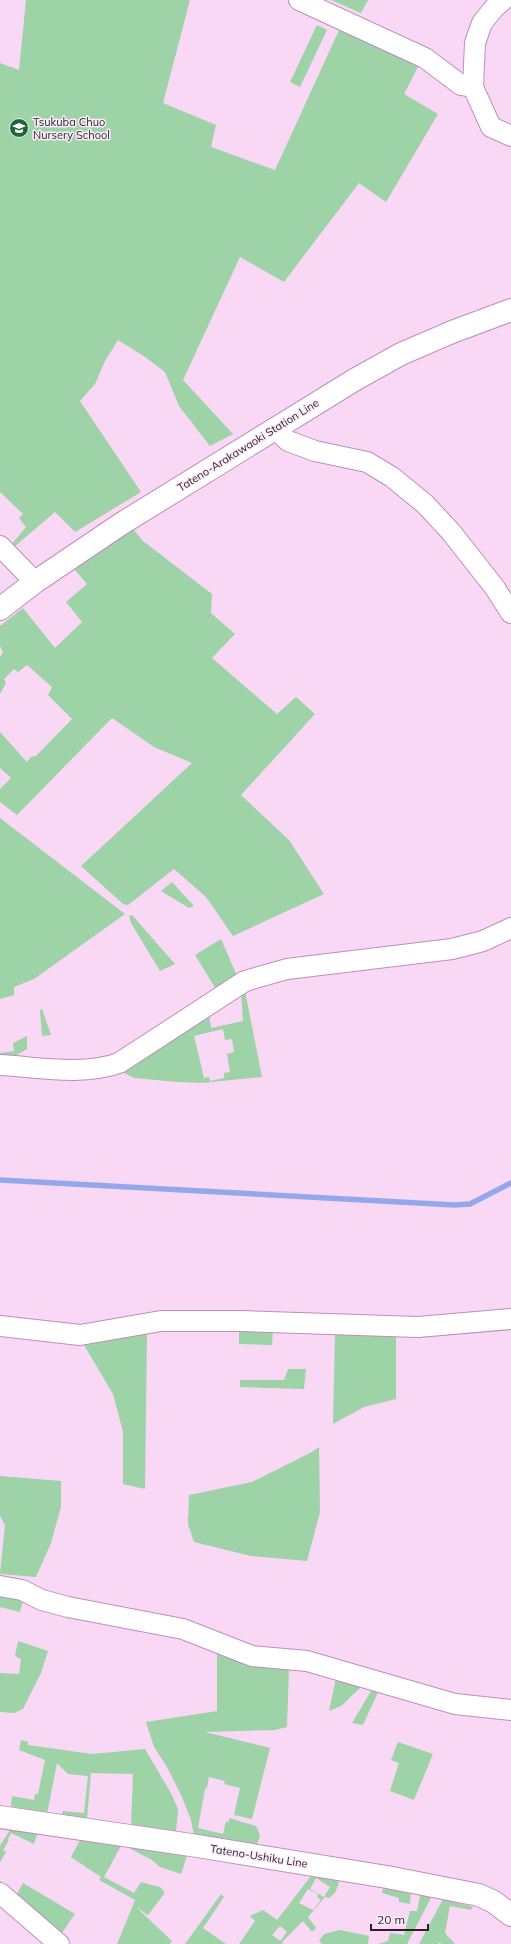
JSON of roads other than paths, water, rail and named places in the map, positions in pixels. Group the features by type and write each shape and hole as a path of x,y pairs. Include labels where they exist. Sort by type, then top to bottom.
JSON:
{"main road":[{"name":"Tateno-Arakawaoki Station Line","path":"0,609 34,582 121,524 274,428 356,379 401,354 452,332 511,310"},
{"name":"Tateno-Ushiku Line","path":"0,1817 191,1845 387,1877 479,1895 494,1902 511,1915"}],"street":[{"path":"299,0 424,58 460,85 473,87"},
{"path":"503,0 494,8 482,23 475,43 473,87 491,127 511,136"},
{"path":"274,428 288,441 315,451 368,462 392,477 425,504 451,532 495,588 511,613"},
{"path":"0,546 34,582"},
{"path":"0,1065 84,1070 105,1068 119,1063 245,981 287,969 452,949 483,941 511,928"},
{"path":"0,1326 80,1335 162,1321 241,1321 418,1327 511,1319"},
{"path":"0,1586 22,1590 42,1600 68,1608 183,1629 252,1656 307,1662 455,1704 511,1710"},
{"path":"0,1893 59,1944"}],"waterway":[{"path":"0,1180 454,1205 470,1204 511,1183"}],"place":[{"name":"Tsukuba Chuo Nursery School","path":"19,128"}]}
